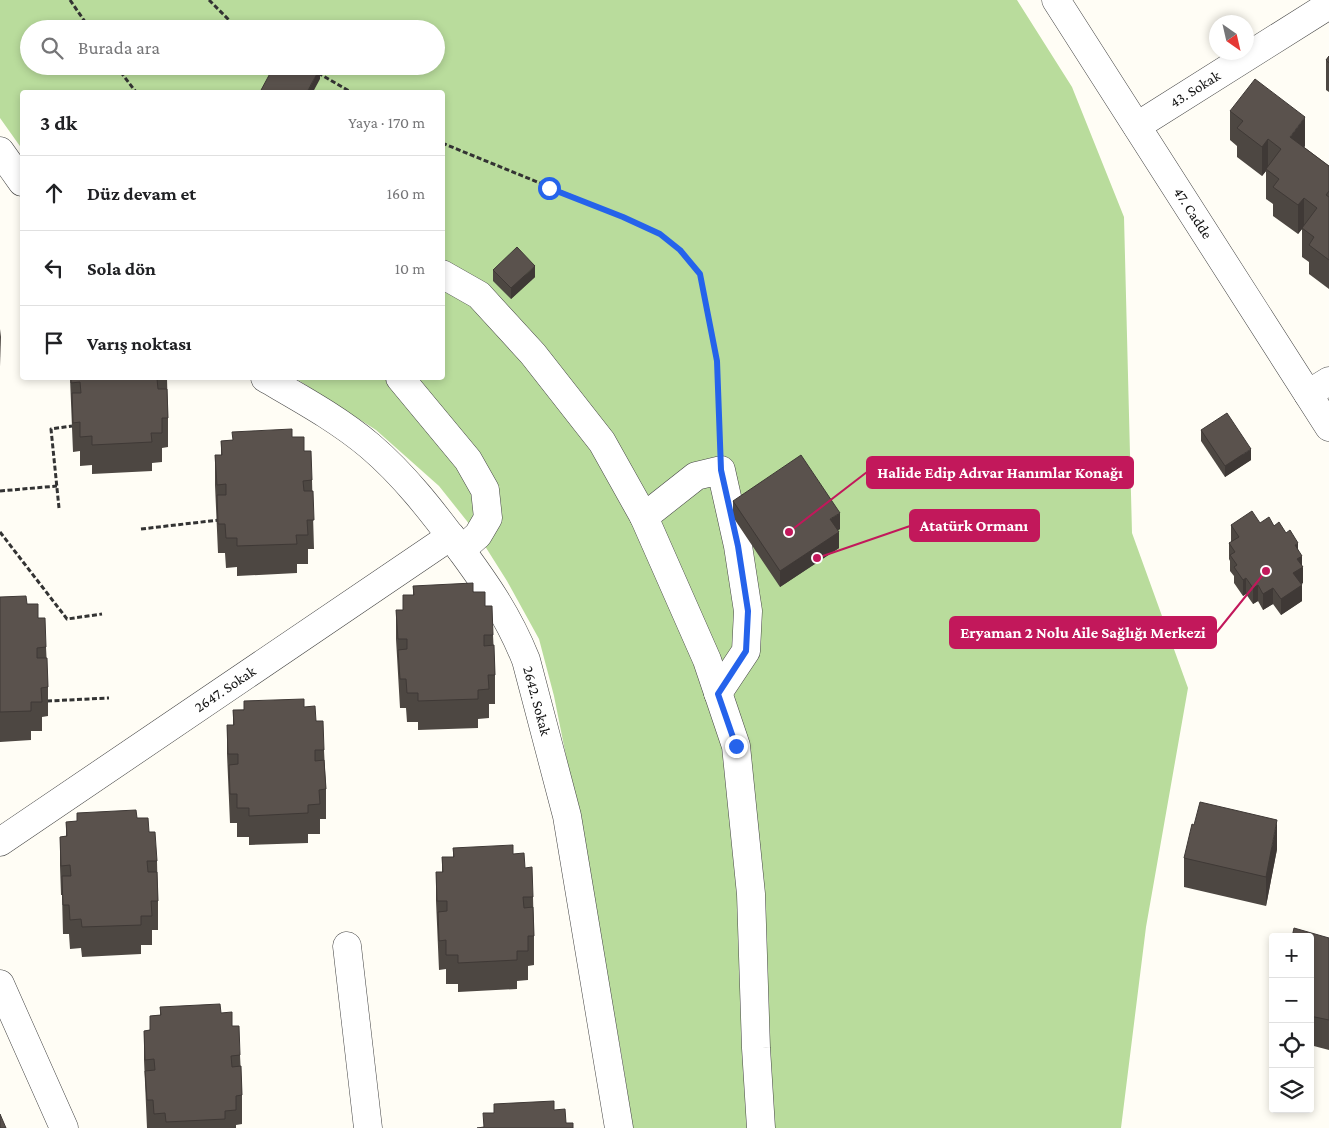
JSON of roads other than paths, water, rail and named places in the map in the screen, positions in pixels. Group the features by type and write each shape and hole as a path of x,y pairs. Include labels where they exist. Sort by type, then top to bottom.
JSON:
{"street":[{"name":"47. Cadde","path":"1056,0 1137,126 1319,388 1329,426"},
{"name":"43. Sokak","path":"1137,126 1329,4"},
{"path":"1,155 20,179"},
{"path":"445,276 479,295 532,354 602,442 644,517 707,660 736,746 751,894 756,1048 761,1128"},
{"name":"2642. Sokak","path":"268,380 340,423 370,447 404,479 456,543 490,590 508,620 526,660 567,816 618,1128"},
{"name":"2647. Sokak","path":"0,842 456,543 478,535 488,518 485,490 468,460 402,380"},
{"path":"644,517 696,476 721,470 738,546 748,611 746,651 718,694"},
{"path":"346,946 368,1128"},
{"path":"0,984 64,1128"}],"place":[{"name":"Halide Edip Adıvar Hanımlar Konağı","path":"789,532"},
{"name":"Atatürk Ormanı","path":"817,558"},
{"name":"Eryaman 2 Nolu Aile Sağlığı Merkezi","path":"1266,571"}]}
